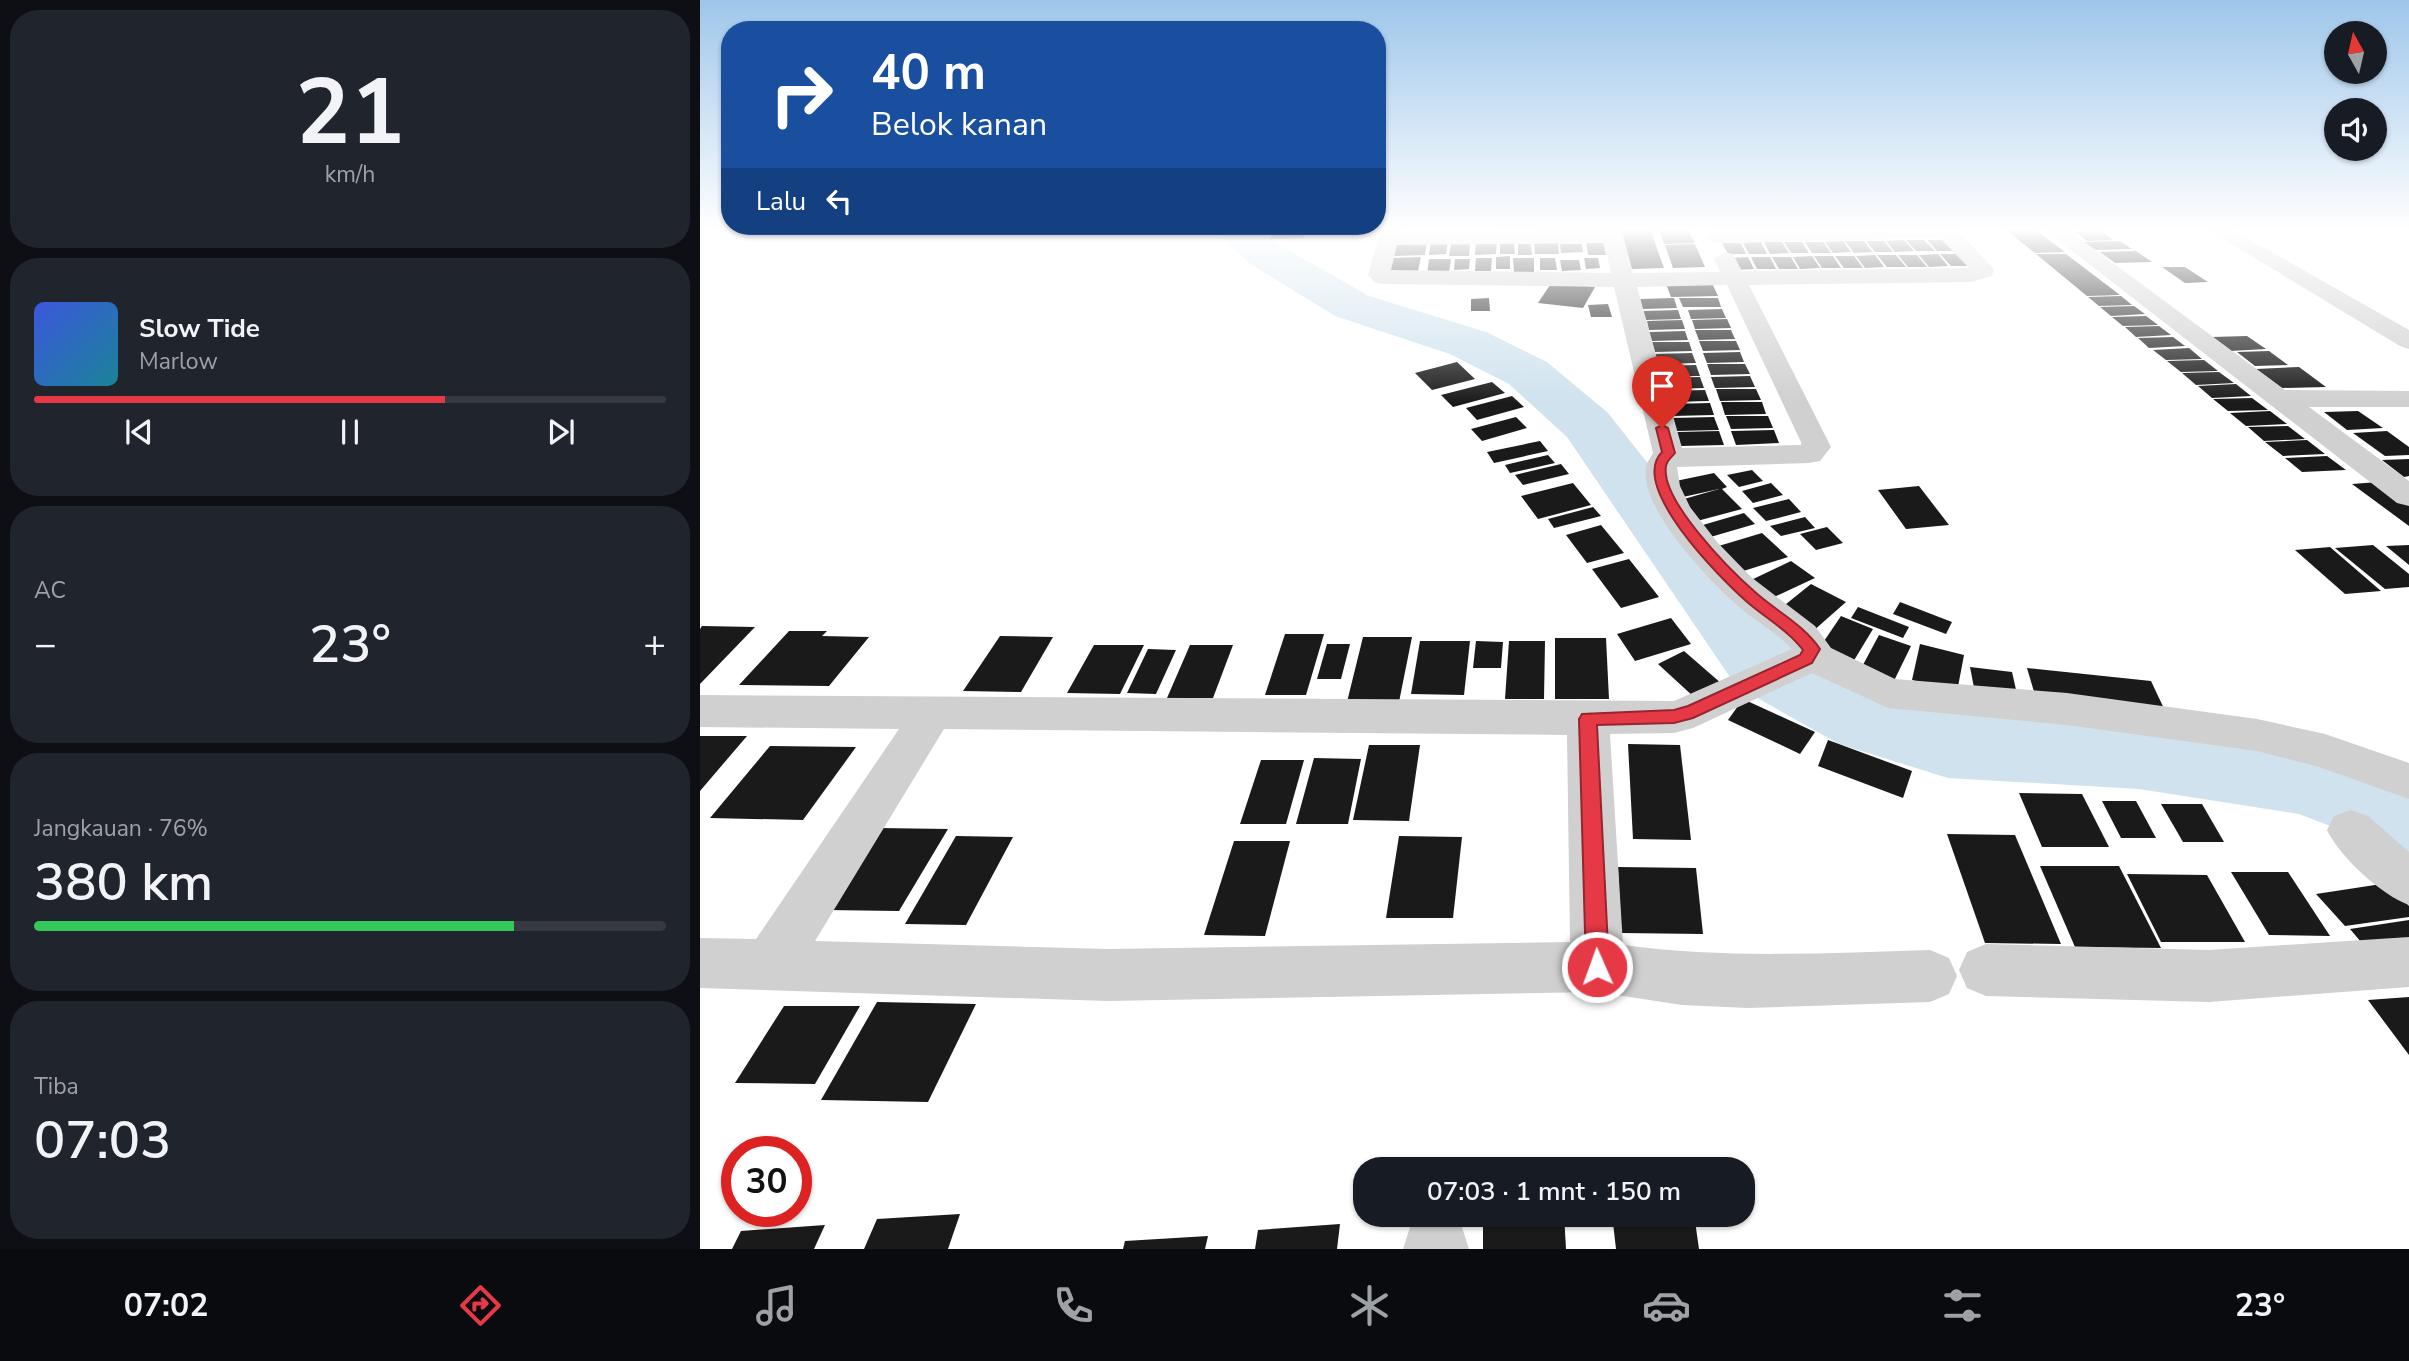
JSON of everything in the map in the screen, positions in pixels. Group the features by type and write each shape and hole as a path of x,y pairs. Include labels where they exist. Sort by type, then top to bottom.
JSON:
{"street":[{"path":"1625,287 1668,453"},
{"path":"1668,453 1682,459 1801,455 1809,454 1816,447 1739,287"},
{"path":"2131,287 2409,496"},
{"path":"2317,287 2409,341"},
{"path":"2277,398 2409,399"},
{"path":"1668,453 1660,461 1659,471 1669,499 1684,526 1749,596 1807,642 1808,657"},
{"path":"700,710 1588,719 1674,717 1755,685 1808,657"},
{"path":"1808,657 1888,693 2067,709 2257,735 2325,751 2409,781"},
{"path":"770,965 932,713"},
{"path":"1588,719 1597,967"},
{"path":"2351,830 2409,883"},
{"path":"1986,970 2209,976 2409,962"},
{"path":"700,963 1108,975 1597,967 1682,979 1748,982 1930,976"}],"building":[{"path":"1548,287 1595,287 1583,308 1538,303"},
{"path":"1667,287 1714,287 1718,296 1671,297"},
{"path":"2076,287 2110,287 2120,295 2087,296"},
{"path":"2121,296 2132,305 2099,306 2088,297"},
{"path":"1489,298 1490,311 1471,311 1471,299"},
{"path":"1674,298 1677,308 1642,309 1640,299"},
{"path":"1679,298 1718,298 1721,307 1683,307"},
{"path":"1608,304 1612,317 1591,317 1588,305"},
{"path":"2134,306 2145,314 2111,316 2100,307"},
{"path":"1722,309 1726,318 1691,319 1688,310"},
{"path":"1678,310 1681,319 1646,320 1643,311"},
{"path":"2146,316 2158,325 2123,326 2112,317"},
{"path":"1727,319 1731,328 1695,329 1692,320"},
{"path":"1682,320 1685,329 1649,330 1647,321"},
{"path":"2159,326 2171,335 2136,337 2125,327"},
{"path":"1695,330 1731,330 1735,339 1699,340"},
{"path":"1685,331 1688,340 1652,341 1649,332"},
{"path":"2247,336 2266,349 2230,351 2212,337"},
{"path":"2173,337 2185,346 2149,348 2138,338"},
{"path":"1699,341 1736,341 1740,350 1703,351"},
{"path":"1652,342 1689,342 1692,351 1655,352"},
{"path":"2189,348 2202,359 2166,360 2153,350"},
{"path":"2269,351 2288,365 2255,366 2237,352"},
{"path":"1740,352 1744,362 1707,363 1703,353"},
{"path":"1692,353 1696,363 1658,364 1655,354"},
{"path":"2204,360 2218,371 2181,372 2167,361"},
{"path":"1457,362 1475,379 1432,390 1415,373"},
{"path":"1707,364 1745,364 1750,374 1711,375"},
{"path":"1696,365 1700,376 1661,376 1658,366"},
{"path":"2299,367 2326,387 2282,388 2256,369"},
{"path":"2219,372 2234,383 2196,385 2182,373"},
{"path":"1750,376 1755,387 1715,388 1711,377"},
{"path":"1700,377 1704,388 1664,389 1662,378"},
{"path":"1492,382 1505,393 1453,407 1441,395"},
{"path":"2236,384 2251,396 2212,398 2198,386"},
{"path":"1716,389 1756,389 1761,400 1720,401"},
{"path":"1705,390 1709,401 1668,402 1665,391"},
{"path":"1512,396 1524,407 1477,420 1466,408"},
{"path":"2252,398 2268,410 2228,411 2213,399"},
{"path":"1721,402 1762,402 1766,414 1725,415"},
{"path":"1710,403 1714,415 1672,416 1669,404"},
{"path":"2270,411 2287,424 2246,426 2230,413"},
{"path":"2358,411 2383,428 2347,430 2324,412"},
{"path":"1726,416 1768,416 1773,428 1731,429"},
{"path":"1516,417 1527,428 1482,441 1471,429"},
{"path":"1714,417 1719,430 1676,431 1673,418"},
{"path":"2288,426 2305,439 2264,441 2248,427"},
{"path":"1774,430 1779,443 1736,445 1731,431"},
{"path":"1719,431 1724,445 1680,446 1677,432"},
{"path":"2387,431 2409,447 2409,455 2385,456 2353,433"},
{"path":"2307,440 2325,454 2283,456 2265,442"},
{"path":"1540,441 1548,451 1494,463 1487,452"},
{"path":"1548,455 1555,463 1510,473 1505,465"},
{"path":"2327,456 2346,470 2302,472 2285,458"},
{"path":"2409,459 2409,476 2404,477 2382,460"},
{"path":"1561,464 1569,474 1523,485 1515,475"},
{"path":"1752,470 1763,481 1739,487 1727,475"},
{"path":"1714,473 1727,487 1722,489 1742,509 1697,521 1677,501 1719,489 1683,497 1671,482"},
{"path":"2378,482 2409,504 2409,526 2352,484"},
{"path":"1573,483 1591,505 1538,519 1521,496"},
{"path":"1771,483 1783,495 1753,503 1742,491"},
{"path":"1919,486 1949,525 1906,529 1878,490"},
{"path":"1789,499 1801,512 1766,521 1753,508"},
{"path":"1593,507 1601,516 1554,528 1548,519"},
{"path":"1744,513 1755,524 1707,538 1696,527"},
{"path":"1805,517 1815,528 1781,536 1770,526"},
{"path":"1601,525 1624,553 1587,563 1566,535"},
{"path":"1827,527 1843,543 1816,550 1800,534"},
{"path":"1762,533 1788,557 1737,573 1712,548"},
{"path":"2373,545 2409,574 2409,587 2385,589 2335,548"},
{"path":"2409,545 2409,565 2386,546"},
{"path":"2330,547 2381,591 2345,594 2295,550"},
{"path":"1629,559 1659,597 1621,608 1592,569"},
{"path":"1791,561 1815,578 1772,598 1749,581"},
{"path":"1811,584 1846,602 1812,632 1776,612"},
{"path":"1900,602 1952,622 1946,634 1893,614"},
{"path":"1858,607 1909,627 1903,638 1851,618"},
{"path":"1841,616 1873,629 1850,667 1816,653"},
{"path":"1671,618 1691,644 1635,661 1617,634"},
{"path":"702,626 755,627 700,684 700,629"},
{"path":"789,631 827,631 822,636 869,637 829,686 739,685"},
{"path":"1285,634 1324,634 1306,695 1265,695"},
{"path":"1879,635 1911,646 1890,689 1857,676"},
{"path":"1000,636 1053,637 1021,692 963,691"},
{"path":"1363,637 1412,637 1399,702 1347,702"},
{"path":"1555,638 1606,638 1609,699 1555,699"},
{"path":"1420,641 1470,641 1464,695 1411,694"},
{"path":"1476,641 1503,642 1501,668 1473,668"},
{"path":"1509,641 1545,641 1544,699 1505,699"},
{"path":"1327,644 1350,644 1341,679 1317,679"},
{"path":"1920,644 1964,655 1957,692 1912,680"},
{"path":"1094,645 1144,645 1120,694 1067,693"},
{"path":"1190,645 1233,645 1213,698 1167,698"},
{"path":"1148,649 1176,650 1156,694 1127,693"},
{"path":"1684,651 1722,684 1695,698 1658,664"},
{"path":"1970,667 2012,672 2019,703 1976,698"},
{"path":"2027,668 2151,681 2167,715 2037,702"},
{"path":"1743,699 1815,732 1800,754 1728,720"},
{"path":"700,736 747,736 700,791"},
{"path":"1828,740 1912,771 1903,798 1818,766"},
{"path":"1628,744 1680,745 1691,840 1633,839"},
{"path":"1369,745 1420,745 1409,821 1353,820"},
{"path":"770,746 856,747 803,820 710,818"},
{"path":"1314,758 1361,759 1348,824 1296,824"},
{"path":"1261,760 1304,760 1286,824 1240,824"},
{"path":"2019,793 2082,794 2109,847 2042,847"},
{"path":"2102,801 2136,801 2156,838 2121,838"},
{"path":"2161,804 2202,804 2224,842 2183,842"},
{"path":"879,828 948,829 899,911 825,910"},
{"path":"1947,834 2015,835 2061,944 1985,943"},
{"path":"956,836 1013,837 966,925 905,924"},
{"path":"1399,836 1462,837 1453,918 1386,918"},
{"path":"1234,841 1290,841 1265,936 1204,935"},
{"path":"2040,866 2119,866 2161,948 2075,947"},
{"path":"1618,867 1696,868 1703,934 1621,933"},
{"path":"2231,872 2288,872 2330,936 2269,935"},
{"path":"2127,874 2207,875 2245,942 2161,942"},
{"path":"2388,883 2409,906 2409,917 2345,926 2316,894"},
{"path":"2409,920 2409,956 2377,961 2350,929"},
{"path":"2409,997 2409,1055 2368,1000"},
{"path":"877,1002 976,1004 928,1102 821,1100"},
{"path":"784,1006 860,1006 815,1084 735,1083"},
{"path":"960,1214 948,1249 864,1249 877,1219"},
{"path":"1340,1224 1337,1249 1255,1249 1258,1230"},
{"path":"825,1225 814,1249 732,1249 741,1231"},
{"path":"1483,1227 1565,1227 1566,1249 1483,1249"},
{"path":"1613,1227 1696,1227 1699,1249 1616,1249"},
{"path":"1208,1236 1205,1249 1123,1249 1125,1241"}],"waterway":[{"path":"1320,287 1352,306 1468,343 1528,373 1588,425 1764,666 1869,722 1948,745 2139,755 2309,780 2409,818"}],"route":[{"path":"1597,967 1588,719 1674,717 1693,712 1806,659 1812,649 1803,638 1749,596 1684,526 1669,499 1659,471 1660,461 1668,453 1662,428"}]}
